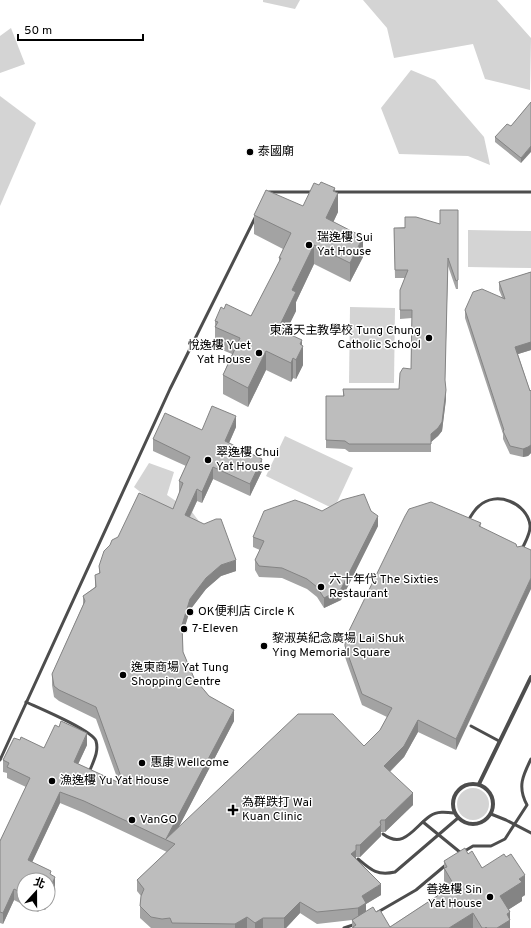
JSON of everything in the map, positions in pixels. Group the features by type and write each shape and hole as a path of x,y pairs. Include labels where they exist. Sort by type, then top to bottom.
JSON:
{"street":[{"path":"478,784 531,677"},
{"path":"472,783 478,784 489,791 492,796 493,808 491,814 482,822 469,824 463,822 454,813 452,800 459,788 465,785 472,783"}],"lane":[{"path":"268,192 320,192"},
{"path":"328,192 531,192"},
{"path":"0,760 170,389 257,213"},
{"path":"467,525 472,514 479,505 489,500 500,499 511,502 521,508 527,515 530,526 528,536 519,556"},
{"path":"26,702 86,731 96,739 98,751 90,770"},
{"path":"470,726 499,741"},
{"path":"455,858 473,846 490,846 505,840 527,805 522,793 522,783 531,759"},
{"path":"383,834 394,840 400,840 406,837 430,816 436,813 454,813"},
{"path":"491,814 515,824 531,833"},
{"path":"358,858 370,869 387,874 395,872 458,818"},
{"path":"423,822 461,853"},
{"path":"373,915 416,890 450,862"},
{"path":"344,928 360,922"}],"shaded area":[{"path":"263,0 300,0 295,9 263,2"},
{"path":"363,0 497,0 531,38 530,90 485,79 473,44 394,58 387,28"},
{"path":"11,28 25,64 0,73 0,36"},
{"path":"411,70 435,80 484,137 490,165 468,156 399,154 381,108"},
{"path":"0,96 36,123 0,206"},
{"path":"468,230 531,231 531,268 468,267"},
{"path":"350,307 395,308 394,383 349,383"},
{"path":"285,436 353,468 334,509 266,476"},
{"path":"149,463 174,472 167,495 192,512 201,524 158,506 134,487"},
{"path":"470,788 476,788 485,792 489,804 485,816 476,820 470,820 461,816 457,807 457,801 461,792"}],"building":[{"path":"531,102 531,146 521,158 495,137 507,124 511,126"},
{"path":"321,182 335,188 333,191 338,193 326,218 363,237 350,263 314,245 292,290 296,292 278,329 302,340 300,344 303,346 296,360 293,358 291,363 266,351 248,388 223,375 240,338 215,327 218,322 215,321 221,307 224,309 226,304 251,316 281,258 279,258 291,233 254,215 266,190 303,206 314,183 319,185"},
{"path":"440,210 458,210 458,280 456,281 448,258 446,390 442,422 431,434 431,444 349,444 345,441 326,440 326,396 344,396 343,389 399,389 400,373 403,368 411,369 412,310 400,310 400,290 408,270 395,270 394,228 405,228 405,217 416,217 440,224"},
{"path":"531,272 531,342 515,347 530,391 531,390 531,445 523,449 510,446 503,431 504,430 465,310 473,292 482,289 505,299 499,282"},
{"path":"212,406 236,416 225,441 262,459 250,484 213,467 202,492 197,489 185,515 204,524 216,519 221,519 236,560 221,565 206,578 190,599 182,625 183,652 194,678 209,696 234,710 166,839 298,714 333,714 364,746 380,730 392,708 362,694 345,646 345,639 409,509 431,502 481,523 479,526 516,544 517,547 522,546 531,550 531,578 456,739 418,720 404,746 384,766 413,793 385,820 381,820 381,825 360,845 356,845 356,850 351,854 381,884 362,896 366,903 358,908 317,912 300,902 284,918 263,918 255,923 247,917 235,924 172,923 170,918 162,919 151,917 140,906 141,896 144,889 137,880 175,844 84,801 60,792 28,860 51,872 16,872 16,890 14,889 3,913 0,912 0,841 30,778 7,767 9,763 3,760 14,738 20,740 21,737 44,748 55,725 59,727 61,721 87,733 74,762 124,785 96,707 59,690 54,686 52,674 85,601 83,596 96,587 95,575 100,573 99,566 104,551 110,545 112,540 118,537 139,493 173,509 183,483 179,481 190,457 153,439 165,413 202,430"},
{"path":"364,494 371,511 378,516 341,589 324,598 317,587 307,579 282,568 259,566 255,560 264,541 253,537 264,511 295,500 322,511 342,500"},
{"path":"465,848 468,854 472,851 482,868 504,854 506,857 511,854 525,875 519,879 522,882 500,896 510,912 507,914 510,920 497,928 482,928 473,913 449,928 353,928 356,925 352,920 373,907 376,912 380,910 390,927 454,885 444,868 447,867 444,861"}],"place":[{"name":"泰國廟","path":"250,152"},
{"name":"瑞逸樓 Sui Yat House","path":"309,245"},
{"name":"東涌天主教學校 Tung Chung Catholic School","path":"429,338"},
{"name":"悅逸樓 Yuet Yat House","path":"259,353"},
{"name":"翠逸樓 Chui Yat House","path":"208,460"},
{"name":"六十年代 The Sixties Restaurant","path":"321,587"},
{"name":"OK便利店 Circle K","path":"190,612"},
{"name":"7-Eleven","path":"184,629"},
{"name":"黎淑英紀念廣場 Lai Shuk Ying Memorial Square","path":"264,646"},
{"name":"逸東商場 Yat Tung Shopping Centre","path":"123,675"},
{"name":"惠康 Wellcome","path":"142,763"},
{"name":"漁逸樓 Yu Yat House","path":"52,781"},
{"name":"為群跌打 Wai Kuan Clinic","path":"233,810"},
{"name":"VanGO","path":"132,820"},
{"name":"善逸樓 Sin Yat House","path":"490,897"}]}
